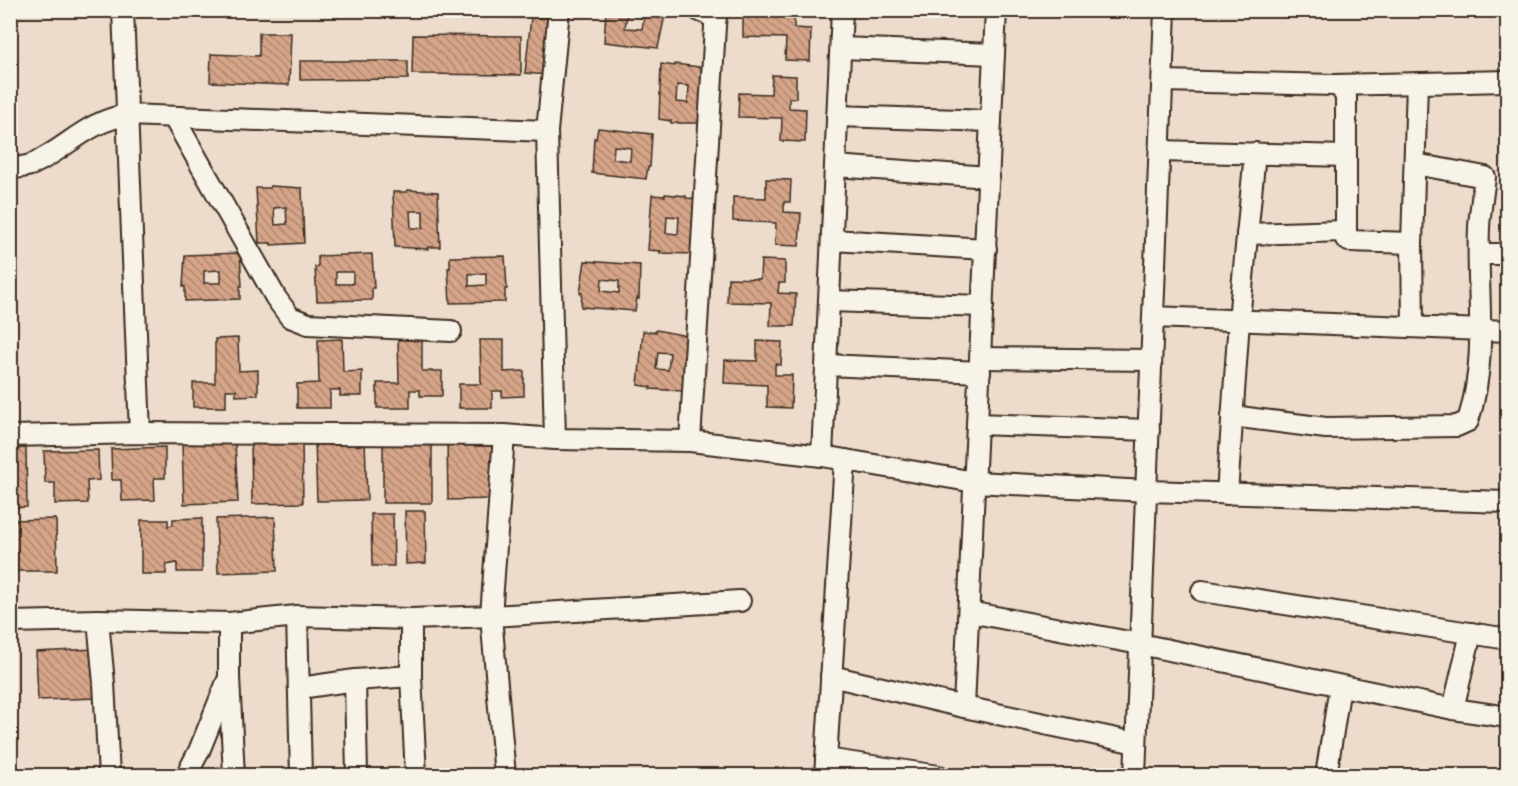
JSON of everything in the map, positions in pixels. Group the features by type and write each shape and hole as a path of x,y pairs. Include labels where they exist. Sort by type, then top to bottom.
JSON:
{"street":[{"path":"123,10 140,433"},
{"path":"555,439 547,130 559,10"},
{"path":"822,456 842,10"},
{"path":"964,707 996,10"},
{"path":"1135,776 1165,10"},
{"path":"690,441 710,13"},
{"path":"841,48 994,54"},
{"path":"1163,81 1335,85 1508,81"},
{"path":"1413,327 1412,243 1417,84"},
{"path":"1335,85 1341,88 1346,97 1345,236 1349,241 1412,243"},
{"path":"10,168 31,165 88,129 114,117 128,115 547,130"},
{"path":"837,116 991,121"},
{"path":"174,118 276,297 290,317 308,324 451,332"},
{"path":"1160,151 1345,156"},
{"path":"1227,494 1239,320 1255,153"},
{"path":"1232,416 1326,428 1457,426 1468,421 1475,399 1481,330 1479,228 1485,177 1415,164"},
{"path":"835,166 989,177"},
{"path":"1247,234 1345,231"},
{"path":"832,240 986,249"},
{"path":"1480,254 1508,254"},
{"path":"829,301 983,306"},
{"path":"1154,317 1508,331"},
{"path":"827,365 981,365 1152,360"},
{"path":"978,424 1149,430"},
{"path":"10,436 140,433 504,435 555,439 690,441 822,456 975,482 1147,491 1508,502"},
{"path":"504,435 491,616 506,776"},
{"path":"845,460 825,767 939,776"},
{"path":"1202,591 1508,639"},
{"path":"10,622 98,620 229,623 297,616 411,619 740,601"},
{"path":"969,612 1140,644 1453,709 1508,717"},
{"path":"297,616 301,776"},
{"path":"411,619 411,676 416,776"},
{"path":"98,620 109,776"},
{"path":"229,623 234,776"},
{"path":"1453,709 1471,633"},
{"path":"300,688 411,676"},
{"path":"831,676 1136,743"},
{"path":"186,776 199,751 229,677"},
{"path":"355,681 357,776"},
{"path":"1326,776 1340,686"}],"building":[{"path":"415,10 524,10 524,18 414,15"},
{"path":"606,10 664,10 658,48 604,42","holes":["627,15 644,17 642,29 625,28"]},
{"path":"776,10 800,10 800,18 794,18 794,28 811,29 810,61 785,60 786,38 743,37 743,13 776,14"},
{"path":"531,17 555,19 548,75 525,73"},
{"path":"259,33 291,33 289,85 210,82 211,54 259,56"},
{"path":"413,35 521,36 521,75 412,74"},
{"path":"300,61 408,61 408,79 300,80"},
{"path":"661,64 707,68 704,123 671,123 671,121 659,119","holes":["677,85 689,86 688,103 676,102"]},
{"path":"772,75 796,76 796,98 789,98 789,108 806,109 805,142 781,141 782,118 738,117 739,93 771,94"},
{"path":"598,128 652,134 650,167 648,167 646,179 592,173 594,138 596,139","holes":["614,146 631,148 630,161 613,159"]},
{"path":"766,179 791,180 790,202 784,202 784,212 801,213 799,246 775,245 776,223 733,221 733,197 766,198"},
{"path":"270,186 302,188 304,243 271,245 271,243 259,243 256,188 270,188","holes":["286,207 287,224 275,225 274,208"]},
{"path":"407,190 438,192 440,247 428,247 428,249 395,247 393,192 407,192","holes":["410,211 423,211 423,228 411,228"]},
{"path":"665,194 697,199 694,254 660,253 661,251 648,250 652,195 665,196","holes":["667,216 679,217 678,234 666,233"]},
{"path":"240,253 242,286 240,286 240,299 185,301 185,287 183,287 185,255","holes":["221,270 221,283 204,283 204,271"]},
{"path":"372,254 374,288 372,288 372,300 317,301 315,267 318,267 318,256","holes":["336,272 353,272 353,284 336,284"]},
{"path":"505,256 507,289 505,289 505,302 450,303 448,268 450,268 450,257","holes":["486,273 486,285 469,286 469,274"]},
{"path":"761,260 785,261 785,283 779,283 778,293 796,294 794,326 770,326 771,303 727,302 728,278 760,279"},
{"path":"585,261 640,265 639,299 637,298 635,311 581,307 582,293 580,293","holes":["602,279 619,281 619,293 601,291"]},
{"path":"656,330 688,336 683,391 650,389 651,387 638,385 643,331 656,332","holes":["658,352 670,353 668,370 656,369"]},
{"path":"238,338 239,371 258,370 258,395 236,396 236,390 226,390 226,407 193,407 193,383 215,383 215,339"},
{"path":"342,339 343,372 362,371 362,396 340,396 340,390 330,390 330,408 297,408 297,384 319,383 318,340"},
{"path":"398,339 422,339 422,371 442,371 442,396 420,396 420,390 410,390 410,408 377,408 377,383 399,383"},
{"path":"480,340 504,340 504,372 524,371 524,396 502,397 502,391 492,391 492,408 459,408 459,384 481,384"},
{"path":"757,341 782,342 781,365 775,364 775,375 792,375 791,408 767,407 767,385 724,383 725,360 757,361"},
{"path":"365,439 367,500 317,501 315,440"},
{"path":"447,439 492,439 493,499 448,500"},
{"path":"235,441 238,502 184,504 182,444"},
{"path":"251,442 302,442 303,503 252,504"},
{"path":"383,442 432,442 432,503 383,503"},
{"path":"165,447 165,478 154,478 155,500 122,501 121,480 112,480 111,449"},
{"path":"26,448 27,507 10,508 10,449"},
{"path":"98,450 99,480 87,481 88,503 55,504 55,483 45,483 44,451"},
{"path":"405,511 425,511 426,563 406,564"},
{"path":"371,514 393,514 394,566 372,566"},
{"path":"275,517 277,571 218,573 216,519"},
{"path":"202,518 202,572 177,572 177,563 166,565 166,574 141,574 141,520 168,520 168,526 173,525 173,519"},
{"path":"56,519 57,571 10,571 10,520"},
{"path":"95,649 97,698 38,700 36,652"}]}
